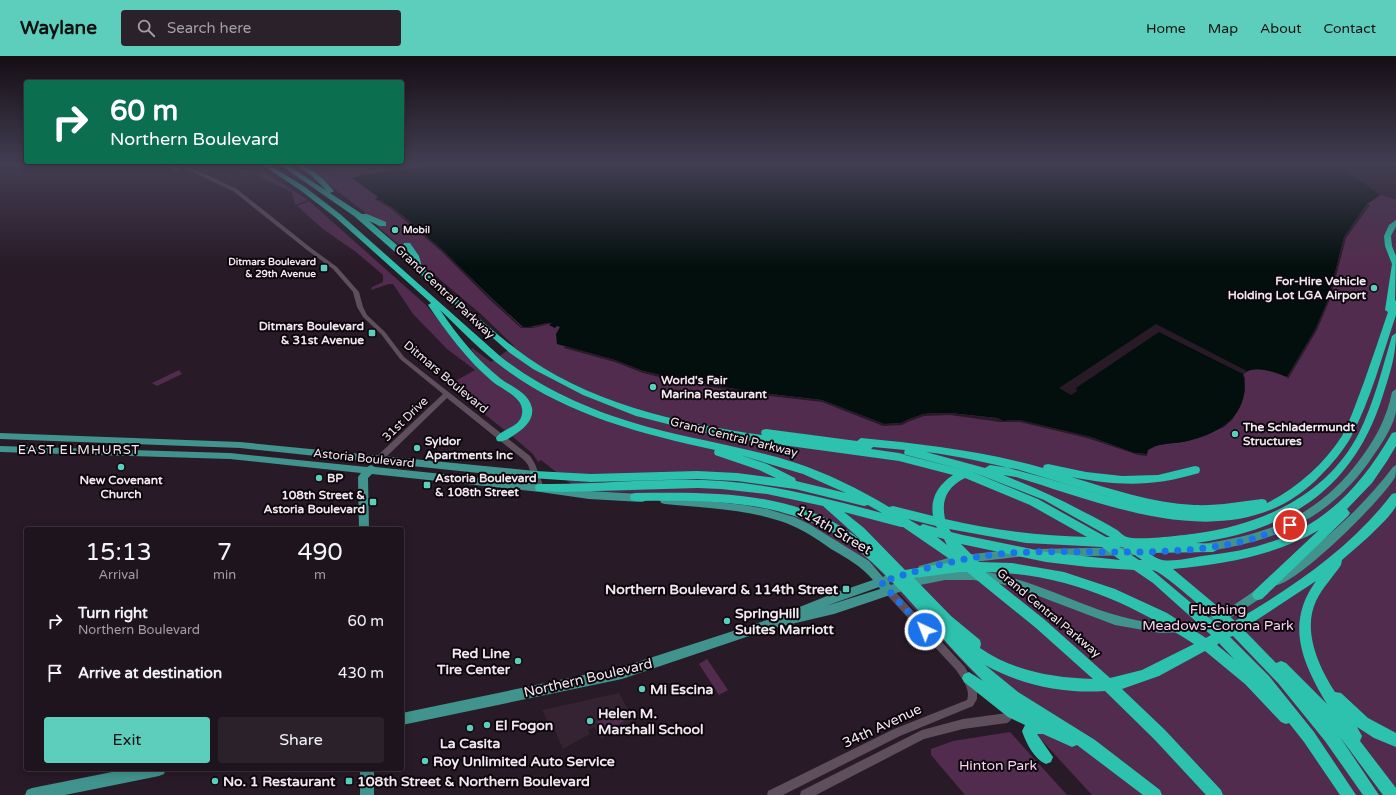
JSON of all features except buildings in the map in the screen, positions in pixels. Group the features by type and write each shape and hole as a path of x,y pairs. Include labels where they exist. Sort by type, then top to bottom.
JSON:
{"highway":[{"name":"Grand Central Parkway","path":"316,198 346,221 450,315 486,350 522,376 558,396 584,408 622,422 664,435 766,458 804,470 842,486 901,519 930,538 1008,596 1065,644 1114,689 1164,739 1216,795"},
{"name":"Grand Central Parkway","path":"335,198 351,210 518,355 551,375 599,398 651,416 710,431 887,455 933,465 997,486 1050,510 1096,537 1144,571 1191,609 1228,642 1262,678 1293,715 1319,749 1349,795"},
{"path":"338,198 343,204"},
{"path":"351,210 383,224"},
{"path":"1383,338 1395,263 1387,242 1388,232 1395,223"},
{"path":"407,245 415,256 419,269"},
{"path":"422,291 468,352 487,371 523,400 527,406 527,413 523,423 501,438"},
{"path":"1008,596 960,551 946,534 940,521 937,508 938,498 945,487 955,478 979,470 992,469 1016,473 1134,509 1179,516 1227,516 1250,513 1266,505 1286,499 1304,485 1331,458 1350,431 1362,404 1396,303"},
{"path":"1141,547 1176,540 1213,536 1249,527 1282,514 1302,503 1321,488 1346,462 1357,446 1370,418 1396,336"},
{"name":"Grand Central Parkway","path":"599,398 642,412 692,423 809,438 930,456 965,465 1012,481 1047,497 1094,522 1136,549 1176,579 1226,621 1285,680 1331,736 1372,795"},
{"path":"664,435 763,467 810,492 860,531 947,620 969,640 995,657 1019,669 1049,680 1076,684"},
{"path":"1258,595 1324,540 1369,482 1396,436"},
{"path":"809,438 1001,458 1086,477 1117,481 1153,480 1174,477 1195,470"},
{"path":"930,450 1008,463 1122,498 1156,505 1189,509 1219,509 1266,505"},
{"path":"540,488 712,485 746,488 797,496 828,503 962,540 1028,554 1113,564 1184,563 1219,559 1251,552 1281,543 1308,530 1336,512 1375,470"},
{"path":"535,475 591,478 696,475 748,478 806,487 1001,540 1034,544 1105,547 1213,547"},
{"path":"634,497 700,496 731,498 766,503 806,515 834,528 865,549 885,566 976,665 1000,687 1083,740 1155,795"},
{"path":"1372,526 1396,497"},
{"path":"927,610 958,640 994,663 1028,677 1055,683 1101,685 1133,679 1191,652 1249,620 1345,552 1396,503"},
{"path":"1345,552 1311,598 1305,616 1306,641 1318,674 1332,700 1393,795"},
{"path":"911,578 949,568 985,566 1033,571 1090,585 1133,602 1182,629 1228,662 1265,694 1296,728 1349,795"},
{"path":"1176,579 1230,620 1315,700 1351,740 1393,795"},
{"path":"1318,674 1330,691 1354,716 1372,729 1396,740"},
{"path":"969,678 1007,708 1028,720 1081,744 1115,764"},
{"path":"1007,718 1028,720"},
{"path":"1046,757 1032,739 1029,730 1031,727 1035,726 1048,729"}],"main road":[{"path":"1213,547 1255,538 1295,522 1316,510 1334,496 1368,457 1387,424 1396,392"},
{"name":"Astoria Boulevard","path":"0,436 240,445 535,475"},
{"name":"Astoria Boulevard","path":"0,448 230,456 540,488 594,495 634,497 724,506"},
{"path":"364,527 363,477 378,460"},
{"path":"1324,540 1367,506 1396,470"},
{"name":"114th Street","path":"724,506 760,512 798,524 861,562 890,585"},
{"path":"949,568 974,557 1105,547"},
{"path":"949,568 1001,579 1115,620 1154,628 1182,628 1200,625 1217,619 1258,595"},
{"name":"Northern Boulevard","path":"404,719 622,673 770,624 825,601 890,585 911,578"},
{"path":"32,795 149,771"},
{"path":"367,771 367,795"}],"street":[{"name":"Ditmars Boulevard","path":"246,198 308,249 335,268 356,292 360,307 365,316 383,333 402,358 528,460 540,488"},
{"name":"31st Drive","path":"378,460 447,394"},
{"name":"114th Street","path":"890,585 959,668 1007,718"},
{"name":"34th Avenue","path":"772,795 897,732 970,703 972,699 972,691 959,668"},
{"name":"34th Avenue","path":"804,795 922,735 963,724 1007,718"}],"shaded area":[{"path":"1375,198 1367,204 1344,237 1328,300 1315,330 1287,377 1259,369 1248,371 1243,374 1245,388 1243,401 1238,411 1221,428 1197,439 1156,446 1148,450 1147,454 1134,453 1091,437 1020,420 1003,421 997,418 950,413 935,413 924,414 901,423 884,424 822,400 753,392 681,380 643,371 615,360 557,344 556,334 560,327 557,326 555,328 549,325 552,323 523,327 393,208 375,199"},
{"name":"Helen M. Marshall School","path":"619,693 634,720 601,739 594,727 588,730 590,734 563,749 555,731 552,731 542,710"}],"green space":[{"path":"293,198 306,198 308,200 295,205"},
{"name":"Flushing Meadows-Corona Park","path":"347,198 704,198 929,400 1148,450 1158,445 1189,441 1224,427 1233,419 1245,392 1245,378 1243,374 1248,371 1259,369 1287,377 1344,237 1367,204 1375,198 1396,199 1396,795 1092,795 1013,709 983,684 870,563 795,518 787,515 756,507 669,494 580,491 541,460 538,462 533,454 452,388 453,387 450,384 475,370 447,349 413,314 393,284 371,290 372,287 383,282 383,275 356,252 323,229 297,206 309,201 426,305 446,329 483,364 471,349 472,348 491,362 514,346 482,315 379,228 363,211"},
{"path":"179,370 182,374 157,386 152,383"},
{"path":"707,659 728,690 719,695 699,664"},
{"path":"626,715 627,719 600,736 597,721"},
{"name":"Hinton Park","path":"1010,732 1067,795 965,795 931,755 931,749 953,741"}],"pier":[{"path":"376,200 381,200 392,207 442,249 522,327 534,327 545,323 552,323 533,328 521,328 491,301 440,250 390,208"},
{"path":"1367,204 1370,205 1346,238 1330,299 1317,330 1288,379 1287,377 1315,330 1328,300 1344,237"},
{"path":"1156,324 1247,371 1243,374 1159,332 1076,388 1077,391 1071,395 1059,388"},
{"path":"565,346 615,360 643,371 681,380 753,392 822,400 884,424 901,423 924,414 935,413 950,413 997,418 1003,421 1020,420 1091,437 1134,453 1147,454 1147,456 1138,455 1087,438 1020,422 1000,422 950,415 924,416 902,425 883,426 822,402 753,394 680,382 643,373 615,362 564,348"}],"place":[{"name":"Mobil","path":"395,230"},
{"name":"Ditmars Boulevard & 29th Avenue","path":"324,268"},
{"name":"For-Hire Vehicle Holding Lot LGA Airport","path":"1374,288"},
{"name":"Ditmars Boulevard & 31st Avenue","path":"372,333"},
{"name":"World's Fair Marina Restaurant","path":"653,387"},
{"name":"The Schladermundt Structures","path":"1235,434"},
{"name":"Syldor Apartments Inc","path":"417,448"},
{"name":"New Covenant Church","path":"121,467"},
{"name":"BP","path":"319,478"},
{"name":"Astoria Boulevard & 108th Street","path":"427,485"},
{"name":"108th Street & Astoria Boulevard","path":"373,502"},
{"name":"Northern Boulevard & 114th Street","path":"846,589"},
{"name":"SpringHill Suites Marriott","path":"727,621"},
{"name":"Red Line Tire Center","path":"518,661"},
{"name":"Mi Escina","path":"642,689"},
{"name":"Helen M. Marshall School","path":"590,721"},
{"name":"El Fogon","path":"487,725"},
{"name":"La Casita","path":"470,728"},
{"name":"Roy Unlimited Auto Service","path":"425,761"},
{"name":"No. 1 Restaurant","path":"215,781"},
{"name":"108th Street & Northern Boulevard","path":"349,781"}],"district":[{"name":"EAST ELMHURST","path":"79,450"}],"route":[{"path":"925,630 881,582 951,561 980,556 1013,553 1167,551 1213,547 1236,543 1290,525"}]}
